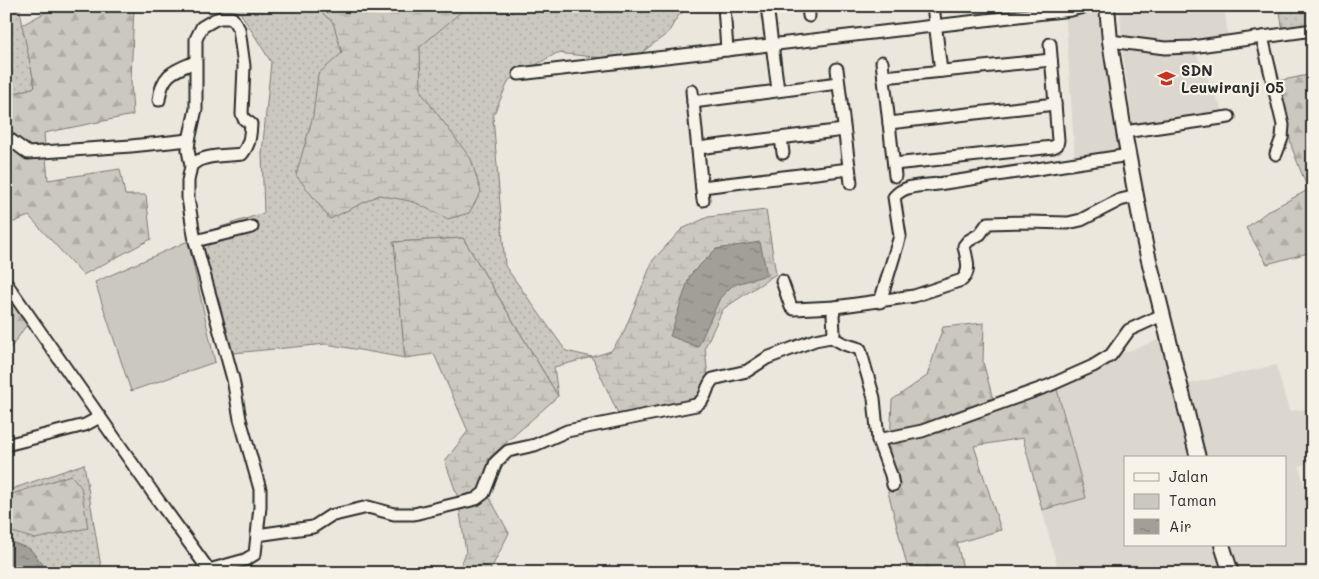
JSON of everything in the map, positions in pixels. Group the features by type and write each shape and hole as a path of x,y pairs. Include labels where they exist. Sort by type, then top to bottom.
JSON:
{"main road":[{"path":"1108,10 1110,41 1124,132 1145,244 1197,456"},
{"path":"1222,546 1231,573"}],"street":[{"path":"724,6 727,50"},
{"path":"767,6 778,90"},
{"path":"933,6 941,71"},
{"path":"518,74 772,45 1053,9 1071,10 1088,6 1108,10"},
{"path":"6,282 100,418 210,571 253,557 256,554 260,489 240,419 233,379 195,241 188,198 190,166 188,150 196,109 196,38 202,27 214,20 221,12 232,18 239,29 244,66 242,114 244,119 251,124 250,139 248,146 242,154 206,158 194,162 190,166"},
{"path":"1110,41 1165,48 1192,47 1218,45 1313,30"},
{"path":"1262,37 1283,125 1282,138 1276,154"},
{"path":"882,62 894,170 1057,145 1050,44"},
{"path":"884,77 1051,60"},
{"path":"159,100 160,88 168,76 173,71 195,62"},
{"path":"837,69 851,183"},
{"path":"703,200 692,96 838,84"},
{"path":"889,123 1055,104"},
{"path":"1124,132 1229,117"},
{"path":"698,148 844,130"},
{"path":"6,138 28,153 189,140"},
{"path":"781,138 783,153"},
{"path":"880,302 900,236 894,197 900,190 908,187 948,183 1129,155"},
{"path":"702,188 849,169"},
{"path":"782,281 791,307 794,310 835,308 914,296 962,280 968,269 964,246 968,241 980,234 988,224 1068,223 1081,220 1120,200 1137,196"},
{"path":"195,241 252,226"},
{"path":"832,337 834,333 833,314 835,308"},
{"path":"878,440 922,431 1066,378 1093,366 1111,355 1129,330 1162,315"},
{"path":"257,535 313,527 330,516 368,507 394,514 414,514 476,499 484,493 496,462 508,451 535,445 568,431 696,405 704,400 710,382 713,380 747,371 767,358 815,340 832,337 860,350 874,398 878,440 892,475 893,485"},
{"path":"6,445 85,425 100,418"}],"shaded area":[{"path":"1065,6 1098,6 1100,35 1122,160 1075,163"},
{"name":"SDN Leuwiranji 05","path":"1120,6 1224,6 1228,37 1190,40 1223,112 1133,127 1122,46"},
{"path":"1161,339 1190,456 1124,456 1124,546 1214,546 1222,573 1059,573 1042,510 1086,498 1054,378"},
{"path":"1276,365 1289,411 1313,408 1313,462 1299,466 1313,518 1313,573 1235,573 1228,546 1286,546 1286,456 1206,456 1188,384"}],"green space":[{"path":"6,6 19,6 35,87 6,96"},
{"path":"57,6 134,6 131,81 133,115 44,133 48,180 120,169 125,195 146,195 151,239 83,275 29,216 6,225 6,96 35,87 22,25"},
{"path":"221,6 691,6 678,16 668,33 641,53 603,58 557,53 509,80 493,116 505,266 566,351 592,357 554,367 558,396 463,238 395,242 405,358 326,344 223,354 199,234 264,213 262,153 271,62 240,12 221,12"},
{"path":"322,6 458,6 461,12 420,47 421,92 471,159 481,192 469,213 448,219 414,202 379,195 330,219 296,175 313,116 318,74 342,53 333,22 322,13"},
{"path":"1279,6 1313,6 1313,22 1283,31"},
{"path":"1313,74 1313,262 1308,253 1267,264 1246,228 1268,211 1308,190 1292,148 1278,81"},
{"path":"766,210 776,274 723,309 705,347 710,400 621,420 592,357 611,351 623,334 653,260 682,229 708,217"},
{"path":"463,238 558,396 488,459 487,493 509,533 489,573 457,573 466,553 458,498 445,461 468,431 434,354 405,358 394,242"},
{"path":"188,241 215,362 131,391 95,282"},
{"path":"6,290 32,317 12,346 6,350"},
{"path":"984,323 983,362 993,399 1054,378 1086,498 1042,510 1023,438 974,446 1001,530 957,543 964,573 909,573 888,492 892,400 927,376 943,327"},
{"path":"84,464 102,573 6,573 6,491"},
{"path":"71,475 81,487 88,528 35,539 6,530 6,496"}],"water":[{"path":"760,242 767,275 733,285 720,298 698,347 670,336 690,275 716,249"},
{"path":"6,540 30,549 50,573 6,573"}],"place":[{"name":"SDN Leuwiranji 05","path":"1167,79"}]}
